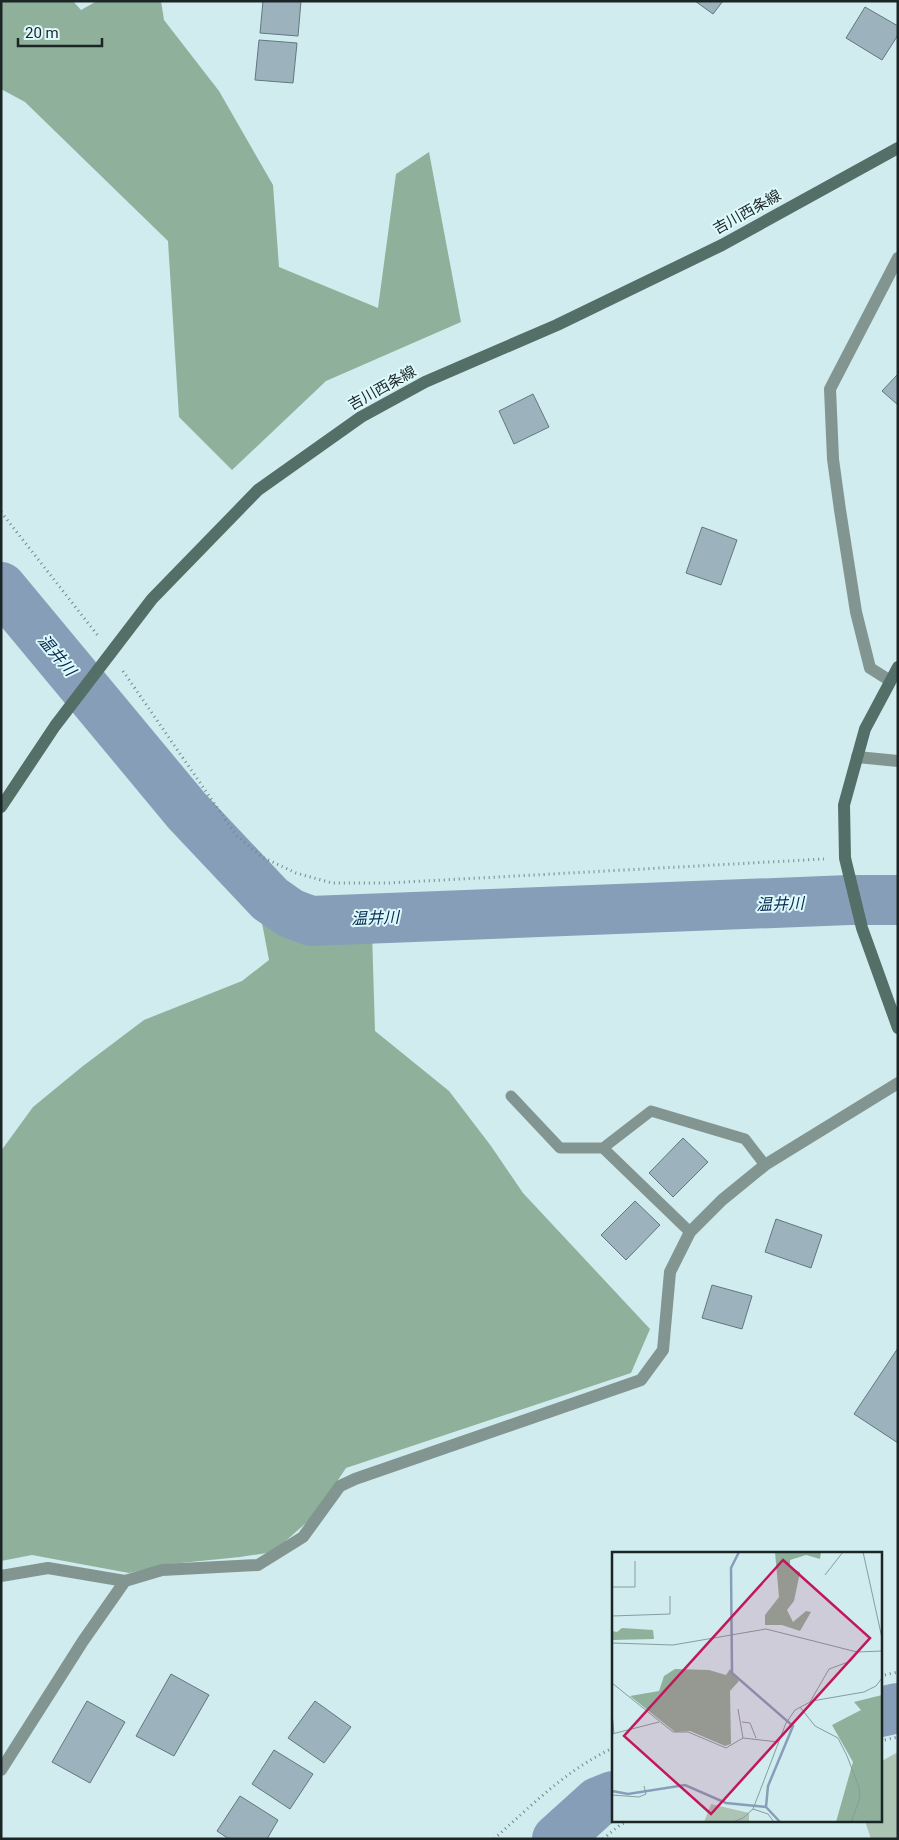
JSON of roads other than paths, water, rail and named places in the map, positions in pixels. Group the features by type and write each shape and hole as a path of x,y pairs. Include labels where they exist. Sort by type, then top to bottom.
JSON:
{"main road":[{"name":"吉川西条線","path":"1,807 55,726 110,652 152,600 258,490 361,417 425,382 557,325 722,245 898,148"},
{"path":"898,667 865,729 844,805 846,862 862,928 898,1028"}],"street":[{"path":"890,680 870,668 856,612 833,459 830,389 898,258"},
{"path":"857,757 898,761"},
{"path":"1,1576 48,1568 125,1581 162,1570 258,1564 303,1537 340,1486 641,1380 663,1350 670,1272 690,1232 722,1200 765,1165 898,1083"},
{"path":"1,1770 83,1640 125,1581"}],"lane":[{"path":"511,1096 560,1148 603,1148 651,1112 744,1139 765,1165"},
{"path":"603,1148 690,1232"}],"waterway":[{"name":"温井川","path":"1,587 187,811 270,899 290,913 311,921 849,900 898,900"},
{"path":"882,1712 898,1708"},
{"path":"557,1839 598,1802 612,1796"}]}
